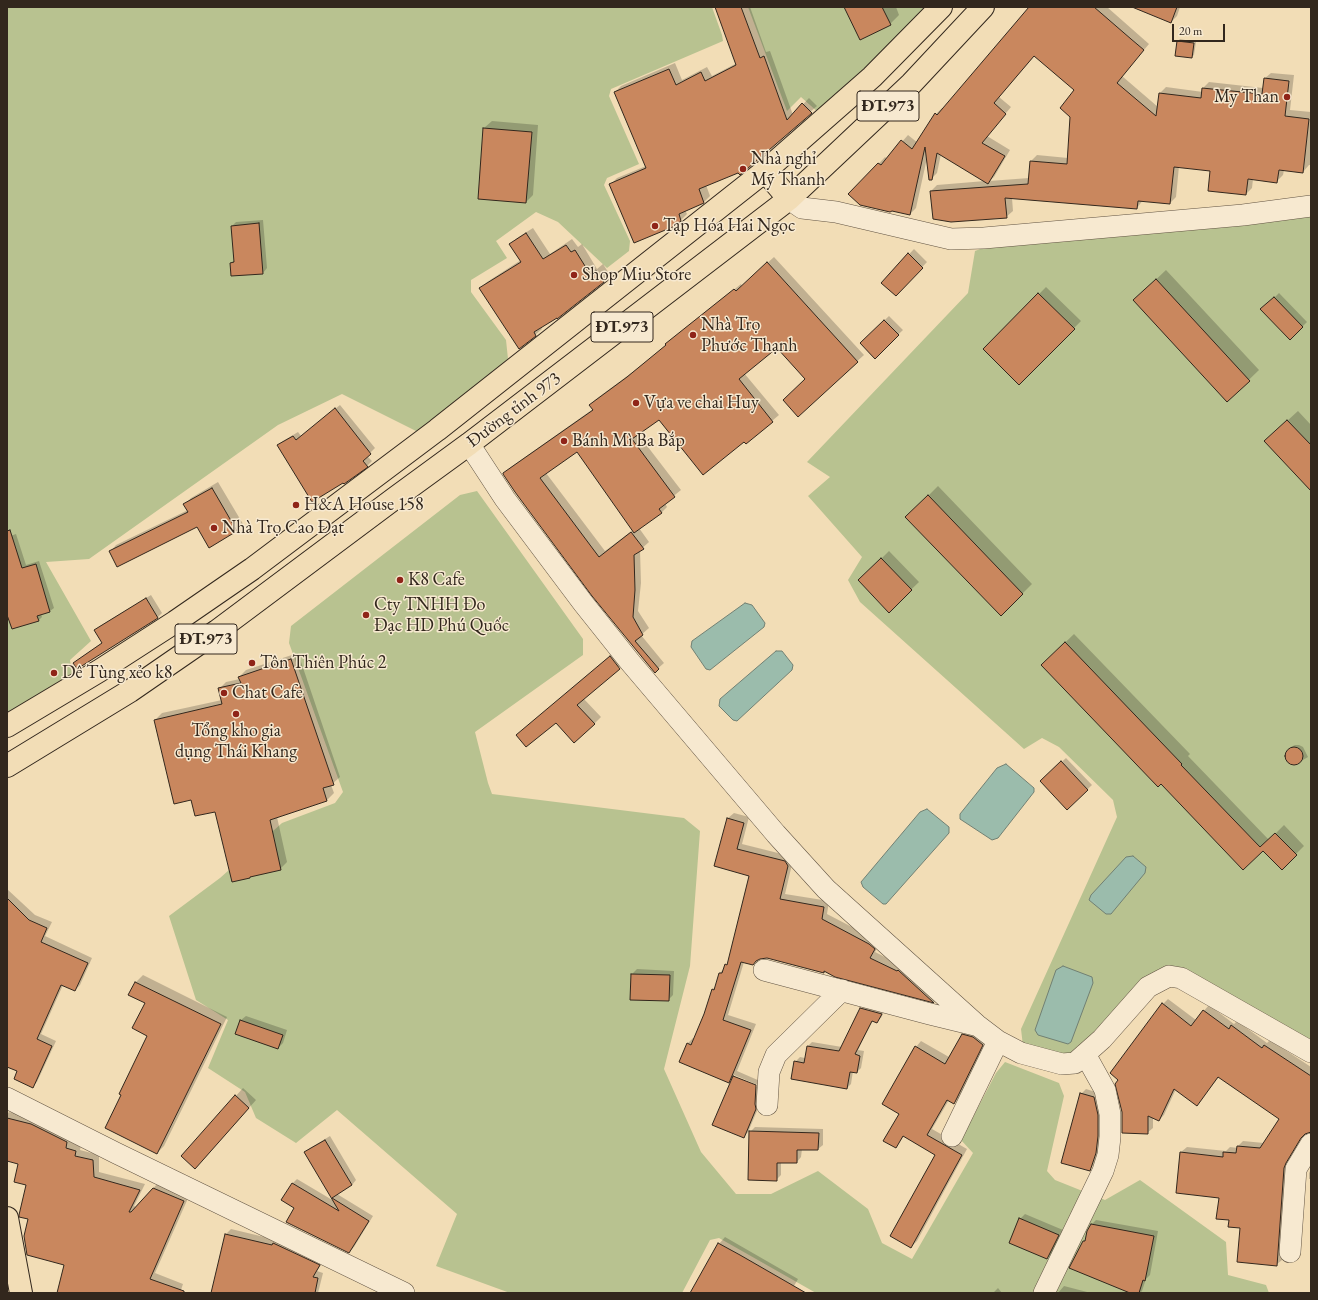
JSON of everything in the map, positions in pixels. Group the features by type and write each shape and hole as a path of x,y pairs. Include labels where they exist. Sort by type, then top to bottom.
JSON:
{"main road":[{"name":"Đường tỉnh 973","path":"7,726 99,671 252,569 437,430 765,171 872,77 941,7"},
{"name":"Đường tỉnh 973","path":"14,762 130,691 217,631 462,449 789,199 911,84 983,7"},
{"path":"765,171 789,199"},
{"name":"ĐT.973","path":"7,779 14,762"},
{"path":"7,1218 21,1293"}],"street":[{"path":"789,199 802,208 836,212 951,239 992,238 1243,215 1311,206"},
{"path":"462,449 505,499 597,621 635,668 776,834 826,889 977,1025 998,1041 1022,1053 1062,1064 1075,1063 1102,1039 1148,987 1170,976 1181,978 1311,1052"},
{"path":"764,970 977,1025"},
{"path":"767,1105 769,1072 776,1055 842,990"},
{"path":"952,1136 998,1041"},
{"path":"1044,1293 1103,1171 1108,1155 1110,1114 1105,1090 1085,1054"},
{"path":"7,1098 116,1153 404,1293"},
{"path":"1290,1252 1296,1169 1311,1144"}],"green space":[{"path":"7,7 712,7 723,41 611,89 609,96 639,164 607,178 604,185 630,241 629,251 607,268 558,222 536,212 496,241 507,258 471,280 471,292 506,340 508,359 418,432 342,394 278,425 89,559 46,562 91,641 70,660 72,673 7,715"},
{"path":"748,7 933,7 820,114 801,97 787,111"},
{"path":"1311,211 1311,1043 1181,971 1076,1055 1058,1057 1023,1046 1021,1029 1117,817 1113,800 1059,747 1042,738 1024,749 860,602 848,580 862,557 808,496 830,477 807,462 968,293 975,251 991,245"},
{"path":"477,491 583,639 583,655 475,732 492,794 684,818 700,831 690,966 664,1069 701,1152 736,1194 771,1194 818,1171 868,1209 882,1243 912,1259 973,1153 961,1140 996,1073 1005,1062 1059,1083 1064,1096 1047,1171 1055,1180 1105,1200 1140,1180 1226,1242 1228,1275 1266,1285 1269,1293 816,1293 719,1238 710,1240 682,1293 510,1293 436,1266 457,1214 337,1110 296,1143 256,1118 245,1092 208,1068 228,1020 196,1000 169,916 220,878 282,823 335,803 343,792 289,643 291,626 460,495"}],"shaded area":[{"path":"745,603 752,605 765,623 764,627 710,670 706,669 691,647 692,641"},
{"path":"776,651 782,651 793,665 792,670 737,721 733,720 719,706 720,699"},
{"path":"1006,764 1034,788 1034,792 998,838 992,840 960,819 960,814 997,768"},
{"path":"927,809 949,827 949,833 886,904 883,904 863,887 861,882 920,812"},
{"path":"1133,856 1146,867 1145,873 1111,914 1106,914 1089,900 1091,895 1126,857"},
{"path":"1063,966 1092,977 1093,983 1071,1042 1068,1044 1038,1035 1035,1030 1056,970"}],"building":[{"path":"715,7 741,7 760,58 764,56 787,120 802,103 812,113 740,175 738,173 699,189 704,203 679,214 681,221 675,226 634,243 609,184 646,168 614,92 669,69 676,85 701,72 705,81 736,65"},
{"path":"844,7 882,7 891,25 860,40"},
{"path":"1029,7 1094,7 1144,50 1117,83 1156,116 1159,93 1201,98 1202,88 1262,94 1264,78 1289,81 1285,116 1309,119 1303,173 1279,170 1277,183 1248,179 1246,195 1208,191 1210,171 1174,167 1170,204 1138,201 1137,209 1005,198 1007,218 951,222 933,219 930,191 1028,184 1030,161 1067,164 1070,117 1060,108 1074,90 1034,56 994,103 1006,114 982,143 1005,156 988,184 937,153 932,180 929,180 925,147 910,215 860,205 848,194 878,163 881,165 901,140 912,149 935,113 937,115"},
{"path":"1132,7 1177,7 1171,23"},
{"path":"1177,41 1194,43 1192,58 1175,56"},
{"path":"483,128 532,132 526,203 478,199"},
{"path":"259,223 263,274 231,276 230,263 234,262 231,226"},
{"path":"526,233 543,259 566,245 571,252 575,250 590,274 596,270 604,282 557,319 534,332 536,336 519,349 479,288 521,262 509,244"},
{"path":"908,253 923,268 896,296 881,283"},
{"path":"767,262 858,362 798,417 783,400 805,379 777,348 739,379 773,422 746,444 744,442 703,475 659,420 632,439 675,497 659,509 662,513 634,533 577,452 540,478 599,557 631,532 644,549 634,555 635,590 633,617 643,635 635,641 659,669 655,673 592,596 515,492 503,473 593,410 589,405 627,377 666,345 665,344 734,289 736,291"},
{"path":"1156,279 1250,381 1227,402 1133,300"},
{"path":"1038,293 1075,329 1019,385 983,349"},
{"path":"1274,297 1303,327 1290,340 1260,309"},
{"path":"884,320 899,335 875,359 860,343"},
{"path":"335,408 371,454 363,461 368,467 344,484 343,483 312,502 277,445 293,436 296,440"},
{"path":"1287,420 1311,445 1311,491 1264,441"},
{"path":"212,488 237,531 209,548 197,527 117,567 109,551 188,512 183,504"},
{"path":"928,495 1023,594 1001,616 905,517"},
{"path":"10,530 22,568 36,564 50,612 37,616 39,621 12,629 7,615 7,531"},
{"path":"881,558 912,590 889,613 858,580"},
{"path":"146,598 158,618 77,669 73,663 102,643 94,630"},
{"path":"1065,642 1260,847 1275,833 1297,855 1282,870 1263,851 1243,870 1161,784 1158,787 1041,665"},
{"path":"610,656 620,669 577,705 595,724 574,743 556,723 526,747 516,735"},
{"path":"291,659 334,785 323,788 327,801 270,820 281,870 232,882 215,812 195,816 191,800 174,804 154,720 222,704 218,688 241,683 238,677"},
{"path":"1290,747 1298,747 1303,752 1301,763 1298,765 1290,765 1285,760 1285,752"},
{"path":"1061,761 1088,790 1067,810 1040,781"},
{"path":"727,818 744,823 737,849 785,861 788,866 780,899 824,907 822,919 869,944 875,949 870,958 897,971 898,970 934,1003 835,977 824,971 824,973 767,958 756,961 753,965 741,962 723,1020 751,1030 729,1083 679,1062 687,1043 691,1045 704,1014 712,989 714,990 719,973 722,973 725,964 727,965 749,876 714,866"},
{"path":"7,898 29,920 47,928 41,942 88,963 75,991 61,985 37,1039 52,1046 33,1088 14,1079 17,1071 7,1067"},
{"path":"631,974 670,975 669,1001 630,1000"},
{"path":"135,982 221,1024 157,1154 105,1128 121,1095 119,1094 147,1036 132,1028 145,1003 128,995"},
{"path":"1162,1003 1191,1026 1203,1010 1229,1029 1231,1025 1262,1048 1264,1045 1311,1076 1311,1132 1305,1134 1301,1138 1284,1168 1277,1266 1237,1262 1240,1228 1228,1227 1229,1220 1216,1219 1219,1198 1176,1193 1180,1152 1223,1157 1223,1152 1236,1153 1237,1146 1260,1148 1279,1119 1218,1077 1197,1106 1174,1089 1159,1121 1148,1116 1148,1134 1122,1133 1122,1112 1115,1084 1118,1080 1110,1073"},
{"path":"860,1008 882,1014 877,1023 872,1021 855,1054 860,1056 857,1073 850,1072 847,1089 791,1079 794,1061 804,1063 807,1046 839,1051"},
{"path":"240,1020 283,1035 278,1049 235,1034"},
{"path":"962,1034 973,1037 983,1045 954,1104 947,1100 927,1135 962,1155 911,1248 890,1236 935,1155 903,1136 896,1148 883,1141 899,1114 882,1104 915,1046 945,1064"},
{"path":"733,1076 756,1085 756,1109 744,1138 712,1125"},
{"path":"1080,1093 1094,1097 1098,1115 1096,1153 1090,1171 1061,1163"},
{"path":"235,1095 249,1108 195,1169 181,1156"},
{"path":"7,1118 31,1124 67,1142 66,1148 76,1151 75,1156 93,1160 94,1177 140,1190 129,1212 131,1212 153,1188 184,1201 150,1279 184,1291 184,1293 57,1293 64,1265 27,1255 24,1236 28,1219 19,1217 26,1185 14,1182 18,1164 7,1161"},
{"path":"749,1131 819,1133 818,1150 797,1150 797,1163 777,1163 777,1181 748,1180"},
{"path":"325,1140 352,1185 332,1198 369,1221 349,1253 286,1222 294,1208 281,1200 292,1183 339,1211 304,1152"},
{"path":"1019,1218 1059,1235 1047,1259 1009,1243"},
{"path":"1091,1224 1154,1236 1145,1281 1143,1280 1139,1293 1130,1293 1069,1268 1083,1241 1085,1241 1087,1231"},
{"path":"225,1234 272,1245 273,1243 320,1265 313,1277 318,1278 315,1293 211,1293"},
{"path":"718,1243 740,1255 806,1293 690,1293"}],"place":[{"name":"My Than","path":"1287,97"},
{"name":"Nhà nghỉ Mỹ Thanh","path":"743,169"},
{"name":"Tạp Hóa Hai Ngọc","path":"655,226"},
{"name":"Shop Miu Store","path":"574,275"},
{"name":"Nhà Trọ Phước Thạnh","path":"693,335"},
{"name":"Vựa ve chai Huy","path":"636,403"},
{"name":"Bánh Mì Ba Bắp","path":"564,441"},
{"name":"H&A House 158","path":"296,505"},
{"name":"Nhà Trọ Cao Đạt","path":"214,528"},
{"name":"K8 Cafe","path":"400,580"},
{"name":"Cty TNHH Đo Đạc HD Phú Quốc","path":"366,615"},
{"name":"Tôn Thiên Phúc 2","path":"252,663"},
{"name":"Dê Tùng xẻo k8","path":"54,673"},
{"name":"Chat Cafe","path":"224,693"},
{"name":"Tổng kho gia dụng Thái Khang","path":"236,714"}]}
